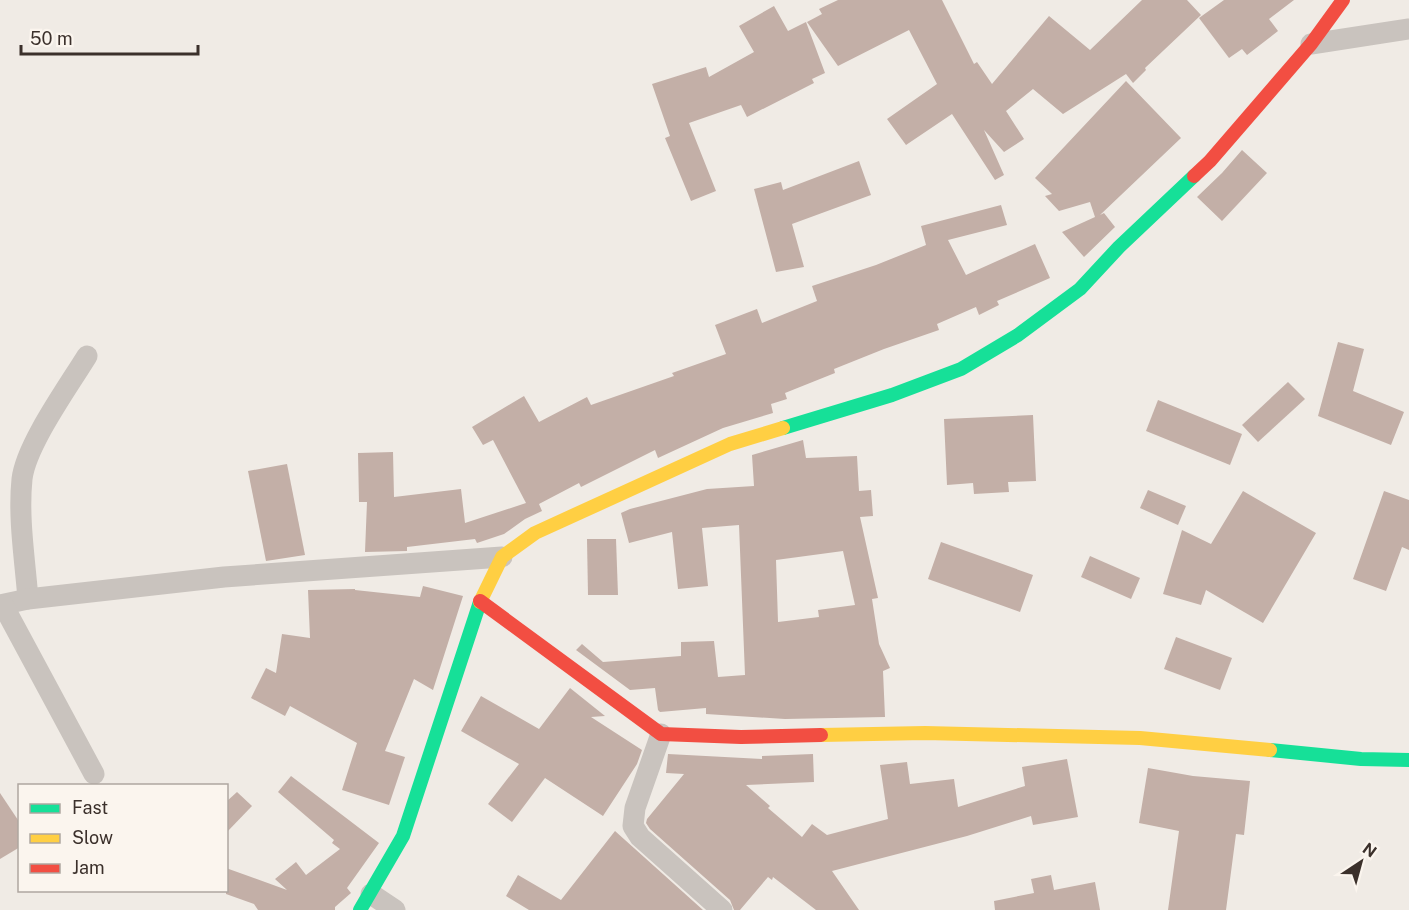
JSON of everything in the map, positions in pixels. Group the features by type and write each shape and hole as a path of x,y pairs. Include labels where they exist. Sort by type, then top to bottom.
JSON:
{"street":[{"path":"395,910 366,902 403,836 480,601 502,557 535,533 730,444 892,395 961,369 1018,335 1080,289 1119,247 1210,161 1311,45 1344,0"},
{"path":"1311,45 1409,29"},
{"path":"28,599 22,529 22,477 33,446 87,356"},
{"path":"94,774 1,605 28,599 224,577 502,557"},
{"path":"480,601 661,734 741,737 925,733 1140,738 1361,759 1409,760"},
{"path":"661,734 635,808 633,826 640,837 722,910"}],"building":[{"path":"838,0 942,0 974,64 977,62 992,84 1049,16 1090,50 1142,0 1187,0 1201,15 1145,68 1146,70 1133,83 1126,74 1063,114 1033,89 1006,111 1024,139 1004,152 984,130 1004,175 995,180 952,114 906,145 887,119 937,84 909,30 838,66 807,22 822,14 819,9"},
{"path":"1224,0 1294,0 1269,19 1278,31 1247,55 1242,49 1229,58 1199,18"},
{"path":"774,6 788,31 806,22 825,73 812,79 814,83 747,117 741,105 689,123 716,191 691,201 665,138 670,136 652,84 706,67 709,77 754,52 739,26"},
{"path":"1126,81 1181,138 1100,215 1104,213 1115,227 1084,257 1062,232 1095,217 1090,202 1059,211 1045,196 1052,194 1035,178"},
{"path":"1242,150 1267,173 1222,221 1197,197"},
{"path":"859,161 871,195 792,224 804,267 776,272 754,189 781,182 783,190"},
{"path":"1001,205 1007,225 948,240 966,275 1035,244 1050,278 997,301 999,305 979,315 976,307 937,324 939,330 834,369 835,373 785,393 787,399 771,404 773,413 723,428 658,458 655,450 581,487 579,483 539,504 542,511 525,519 504,534 477,543 475,539 407,547 407,551 365,552 367,502 359,502 358,453 393,452 394,497 461,489 465,523 526,503 493,440 483,445 472,427 524,396 539,422 587,397 591,405 674,376 672,373 726,354 715,325 757,309 762,323 817,301 812,286 876,265 926,245 921,226"},
{"path":"1338,342 1364,349 1353,391 1404,412 1391,445 1318,416"},
{"path":"1288,382 1305,399 1258,442 1242,425"},
{"path":"1158,400 1242,434 1230,465 1146,431"},
{"path":"1033,415 1036,481 1008,482 1009,492 974,494 973,483 947,485 944,419"},
{"path":"803,440 806,458 857,456 859,491 871,490 873,516 860,517 878,598 872,599 879,644 890,668 883,671 885,717 785,719 706,714 706,708 660,712 655,688 630,690 576,650 582,644 603,662 681,656 681,642 714,641 718,677 745,675 739,525 702,528 708,586 678,589 672,532 629,543 621,513 707,489 754,486 752,455","holes":["843,551 855,605 818,610 819,617 778,622 776,560"]},
{"path":"287,464 305,555 266,561 248,471"},
{"path":"1148,490 1186,506 1178,525 1140,508"},
{"path":"1243,491 1316,533 1263,623 1206,590 1201,605 1163,594 1182,530 1211,544"},
{"path":"1384,491 1409,500 1409,550 1402,547 1386,591 1353,579"},
{"path":"587,539 616,539 618,595 588,595"},
{"path":"941,542 1033,575 1020,612 928,579"},
{"path":"1090,556 1140,578 1131,599 1081,577"},
{"path":"423,586 463,596 433,690 414,679 385,751 405,757 389,805 342,790 357,743 290,706 285,716 251,698 266,668 276,673 282,634 310,638 308,590 355,589 420,597"},
{"path":"1176,637 1232,658 1220,690 1164,669"},
{"path":"570,688 605,716 591,717 642,750 637,764 603,816 545,778 512,822 488,804 519,764 461,731 481,696 539,729"},
{"path":"668,754 762,759 762,756 813,754 814,782 746,785 770,806 768,808 802,837 812,824 827,835 888,819 880,765 907,762 910,784 954,779 958,807 1025,786 1022,767 1067,759 1078,817 1033,825 1031,816 967,836 832,871 859,910 816,910 773,877 772,880 768,877 740,910 734,910 730,900 646,823 684,774 666,773"},
{"path":"1148,768 1193,776 1250,781 1244,835 1236,834 1226,910 1168,910 1179,831 1139,823"},
{"path":"291,776 379,843 347,888 351,893 335,907 335,910 258,910 254,904 226,894 228,892 228,869 287,890 275,879 296,862 306,875 340,849 332,843 334,840 278,792"},
{"path":"237,792 252,806 228,831 228,800"},
{"path":"0,793 18,820 18,848 0,859"},
{"path":"615,831 703,910 529,910 506,896 518,875 561,900"},
{"path":"1051,875 1054,890 1095,882 1100,910 995,910 994,901 1034,893 1031,879"}],"traffic: fast":[{"path":"783,428 892,395 961,369 1018,335 1080,289 1119,247 1194,176"},
{"path":"360,910 403,836 480,602"},
{"path":"1270,750 1361,759 1409,760"}],"traffic: slow":[{"path":"480,602 502,557 535,533 730,444 783,428"},
{"path":"821,735 925,733 1140,738 1270,750"}],"traffic: jam":[{"path":"1194,176 1210,161 1311,44 1343,0"},
{"path":"480,601 661,734 741,737 821,735"}]}
